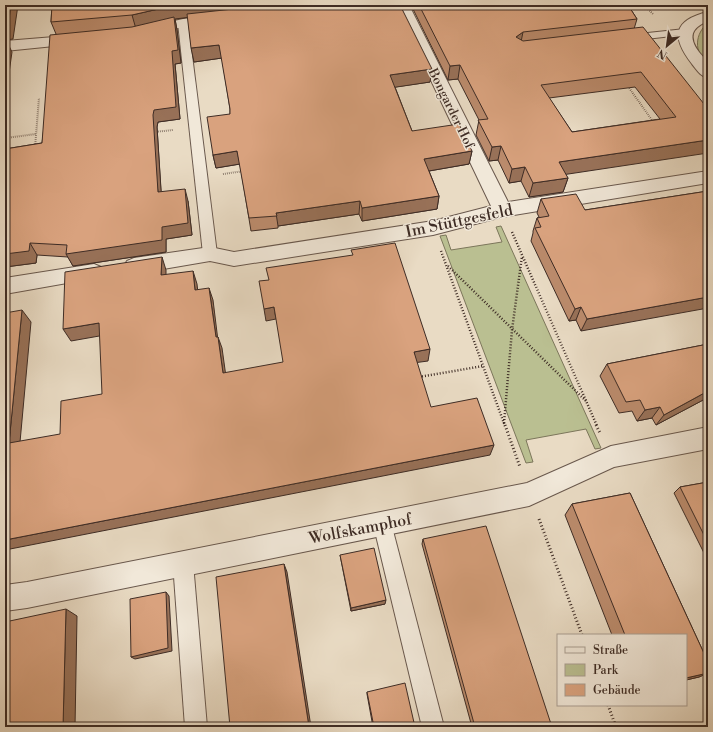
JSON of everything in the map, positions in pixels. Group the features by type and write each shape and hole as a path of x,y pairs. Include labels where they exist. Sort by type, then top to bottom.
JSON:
{"street":[{"name":"Bongarder Hof","path":"402,5 502,210"},
{"path":"708,16 690,24 685,32 684,39 708,73"},
{"path":"136,34 183,23 232,17"},
{"path":"5,46 90,38"},
{"name":"Im Stüttgesfeld","path":"5,286 210,254 234,259 433,228 502,210 708,177"},
{"name":"Wolfskamphof","path":"5,598 529,494 611,457 708,438"}],"lane":[{"path":"183,23 210,254"},
{"path":"619,39 685,32"},
{"path":"382,523 433,727"},
{"path":"183,563 196,727"}],"path":[{"path":"622,80 654,123"},
{"path":"35,148 39,98"},
{"path":"153,133 195,127"},
{"path":"5,138 36,134"},
{"path":"201,178 248,171"},
{"path":"509,227 611,457"},
{"path":"439,244 529,494 582,634"},
{"path":"504,423 512,330 522,256"},
{"path":"446,264 587,403"},
{"path":"414,378 483,366"},
{"path":"608,706 616,727"}],"green space":[{"path":"708,23 708,36 706,42 708,62 700,54 698,48 698,37 700,32"},
{"path":"501,226 601,448 595,449 586,429 526,440 533,462 526,463 440,236 446,235 451,250 502,242 496,227"}],"building":[{"path":"5,5 11,5 8,26 5,27"},
{"path":"52,5 176,5 132,15 51,22"},
{"path":"270,5 400,5 432,69 390,75 412,131 459,124 472,151 424,159 439,196 362,208 360,201 276,213 277,216 249,218 237,151 213,155 207,117 230,114 219,45 191,48 187,14"},
{"path":"419,5 628,5 637,19 523,32 516,37 523,41 643,27 708,109 708,140 559,162 568,178 533,183 525,167 512,169 501,146 492,147 478,120 488,119 460,65 450,66","holes":["641,72 676,117 572,132 541,85"]},
{"path":"174,17 178,50 172,51 176,107 154,110 153,115 158,192 185,189 188,223 162,227 162,240 66,254 67,245 30,243 29,251 5,254 5,149 42,143 50,35 132,27"},
{"path":"708,191 708,297 587,319 581,307 575,309 535,228 541,227 537,218 549,216 541,199 576,194 585,210"},
{"path":"395,243 430,349 414,352 431,407 477,398 494,445 5,540 5,313 22,310 9,443 60,434 61,401 102,394 99,323 63,329 65,272 162,257 161,275 193,271 195,290 209,288 223,373 283,362 274,307 264,309 259,281 269,280 266,268 353,255 351,250"},
{"path":"708,344 708,391 664,415 660,407 645,410 640,400 626,402 607,364"},
{"path":"708,482 708,543 680,487"},
{"path":"630,493 708,662 708,673 687,678 687,634 625,634 572,504"},
{"path":"486,526 552,727 475,727 423,539"},
{"path":"374,548 386,600 351,608 340,555"},
{"path":"284,564 309,727 230,727 216,577"},
{"path":"166,592 168,648 131,657 130,599"},
{"path":"66,609 63,727 5,727 5,622"},
{"path":"405,683 415,727 374,727 367,692"}]}
